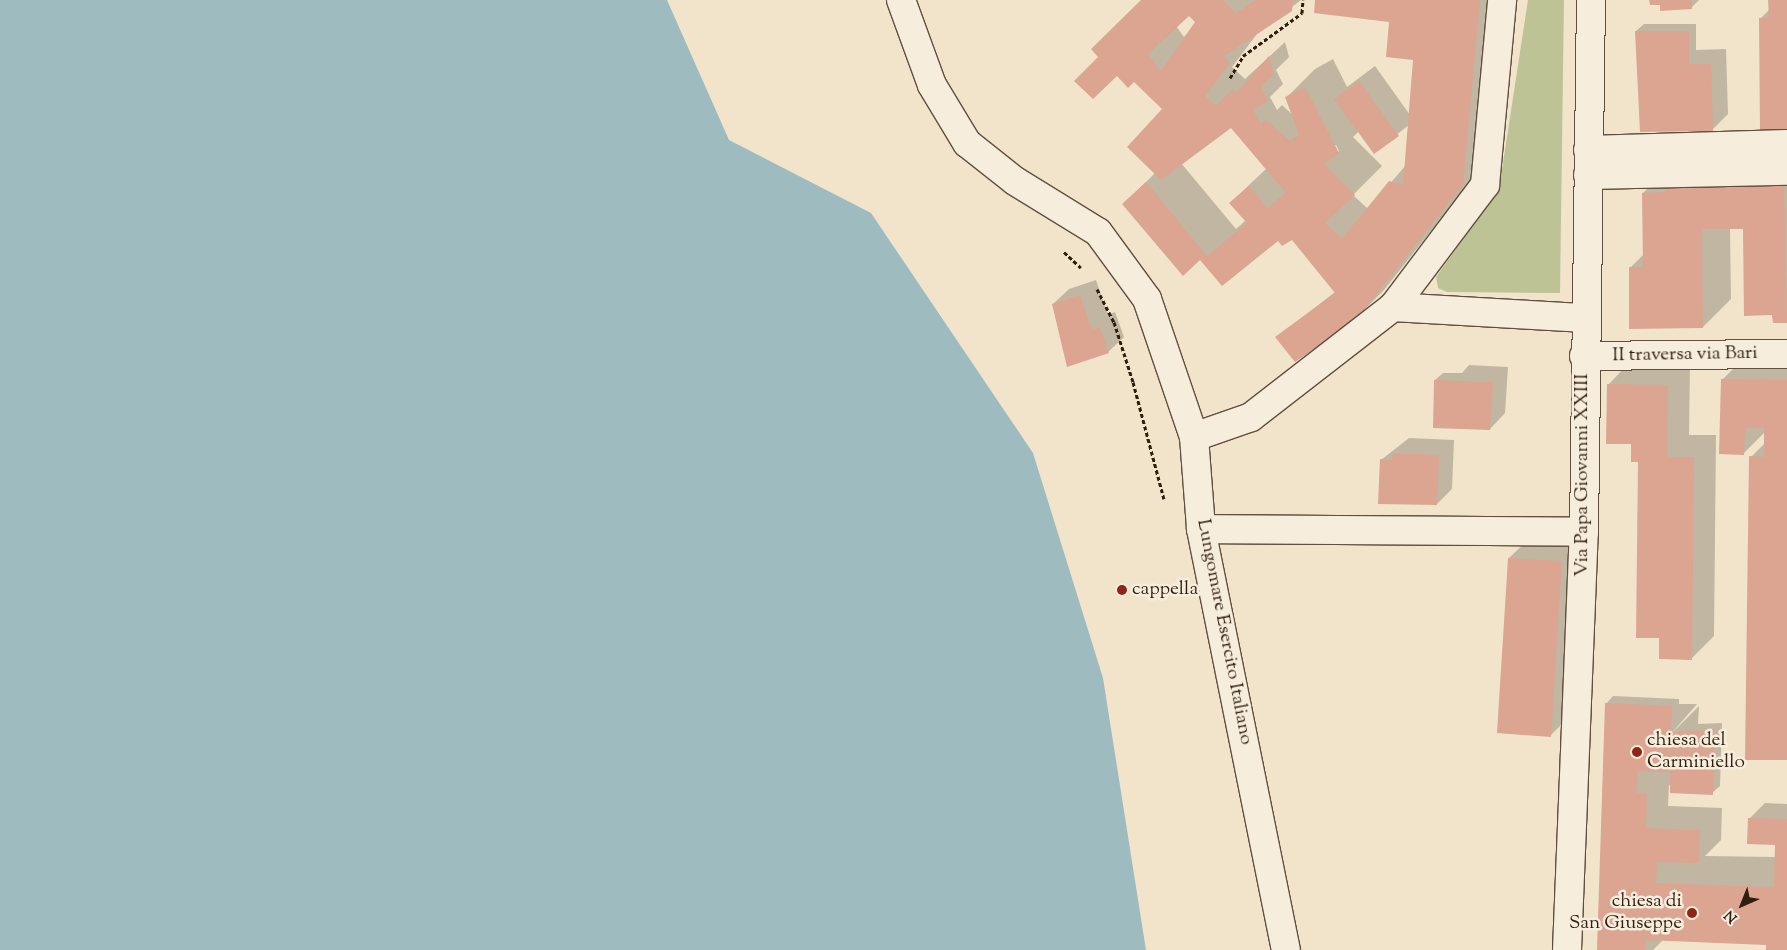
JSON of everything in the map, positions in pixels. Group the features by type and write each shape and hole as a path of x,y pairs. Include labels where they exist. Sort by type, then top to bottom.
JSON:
{"street":[{"name":"Lungomare Esercito Italiano","path":"902,0 932,85 967,143 1015,181 1098,232 1146,299 1194,437 1201,528 1286,950"},
{"path":"1194,437 1250,417 1393,307 1485,185 1502,0"},
{"name":"Via Papa Giovanni XXIII","path":"1567,950 1584,532 1584,356 1591,0"},
{"path":"1588,163 1787,144"},
{"path":"1588,163 1787,171"},
{"path":"1393,307 1585,318"},
{"name":"II traversa via Bari","path":"1584,356 1787,354"},
{"path":"1201,528 1584,532"}],"path":[{"path":"1230,78 1242,56 1302,13 1303,0"},
{"path":"1057,246 1089,276"},
{"path":"1093,283 1120,339 1166,508"}],"green space":[{"path":"1528,0 1564,0 1560,293 1447,292 1438,288 1436,277 1499,189"}],"water":[{"path":"0,0 667,0 729,140 871,213 1033,453 1103,678 1146,950 0,950"}],"building":[{"path":"1141,0 1223,0 1236,13 1256,0 1293,0 1292,11 1224,56 1230,63 1205,96 1216,106 1233,89 1235,94 1269,56 1274,74 1261,86 1268,101 1253,110 1261,124 1266,120 1290,141 1299,135 1285,97 1305,87 1339,153 1324,164 1355,195 1325,223 1342,239 1389,181 1403,185 1413,60 1386,57 1389,22 1314,13 1315,0 1480,0 1463,185 1356,320 1295,362 1275,337 1335,293 1292,240 1282,246 1278,241 1222,286 1200,260 1183,276 1122,204 1146,182 1207,256 1247,223 1229,203 1249,186 1267,208 1286,193 1231,128 1161,180 1127,147 1162,109 1134,82 1128,88 1117,76 1093,99 1074,81 1098,57 1091,49","holes":["1189,16 1195,22 1161,71 1148,54"]},
{"path":"1649,0 1691,0 1692,9 1660,11 1660,5 1650,5"},
{"path":"1768,0 1787,0 1787,131 1760,132 1759,18 1769,18"},
{"path":"1635,31 1689,31 1689,64 1711,64 1713,131 1640,132"},
{"path":"1359,81 1399,136 1374,154 1334,99"},
{"path":"1784,180 1787,323 1773,323 1772,315 1744,316 1743,229 1702,229 1703,328 1629,329 1629,267 1643,267 1642,193 1666,192 1665,181"},
{"path":"1080,295 1092,330 1100,327 1109,353 1067,367 1052,304"},
{"path":"1721,379 1787,380 1787,760 1745,760 1749,456 1764,457 1764,428 1745,428 1744,455 1719,454"},
{"path":"1434,380 1493,382 1490,430 1433,428"},
{"path":"1607,384 1668,385 1667,457 1694,457 1692,660 1659,659 1659,638 1636,638 1638,462 1631,462 1631,444 1606,444"},
{"path":"1393,453 1439,455 1437,505 1378,504 1380,459 1392,460"},
{"path":"1508,558 1562,561 1551,737 1497,733"},
{"path":"1605,703 1672,706 1671,732 1715,730 1713,795 1670,793 1670,772 1638,771 1637,793 1647,794 1646,828 1700,830 1699,863 1657,862 1656,883 1774,887 1775,845 1747,844 1748,818 1787,819 1787,950 1766,950 1766,945 1646,940 1645,950 1597,950"}],"place":[{"name":"cappella","path":"1122,590"},
{"name":"chiesa del Carminiello","path":"1637,752"},
{"name":"chiesa di San Giuseppe","path":"1692,913"}]}
